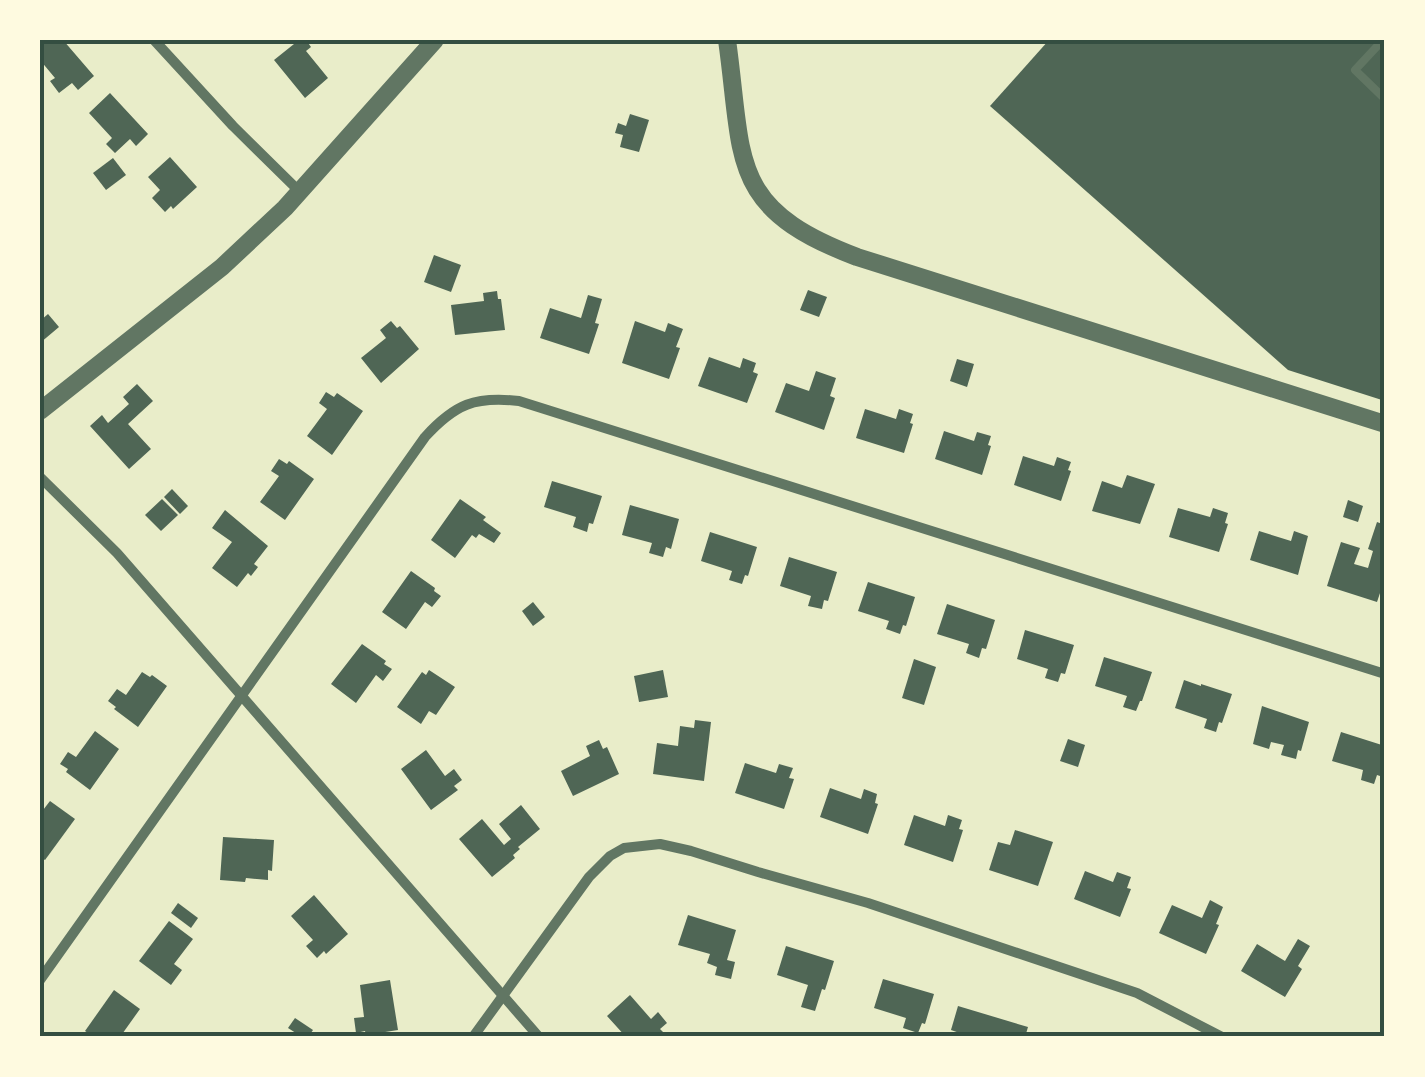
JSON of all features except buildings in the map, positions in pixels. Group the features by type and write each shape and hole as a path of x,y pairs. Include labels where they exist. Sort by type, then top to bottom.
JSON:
{"street":[{"path":"154,40 300,192"},
{"path":"40,411 222,267 300,192 435,40"},
{"path":"728,40 737,128 749,176 772,211 799,230 857,257 1385,424"},
{"path":"40,980 426,436 440,420 464,405 494,398 519,400 1385,674"},
{"path":"40,477 116,553 539,1037"},
{"path":"473,1037 589,876 624,848 660,844 868,902 1137,992 1222,1037"}],"lane":[{"path":"1384,40 1355,70 1385,99"}]}
